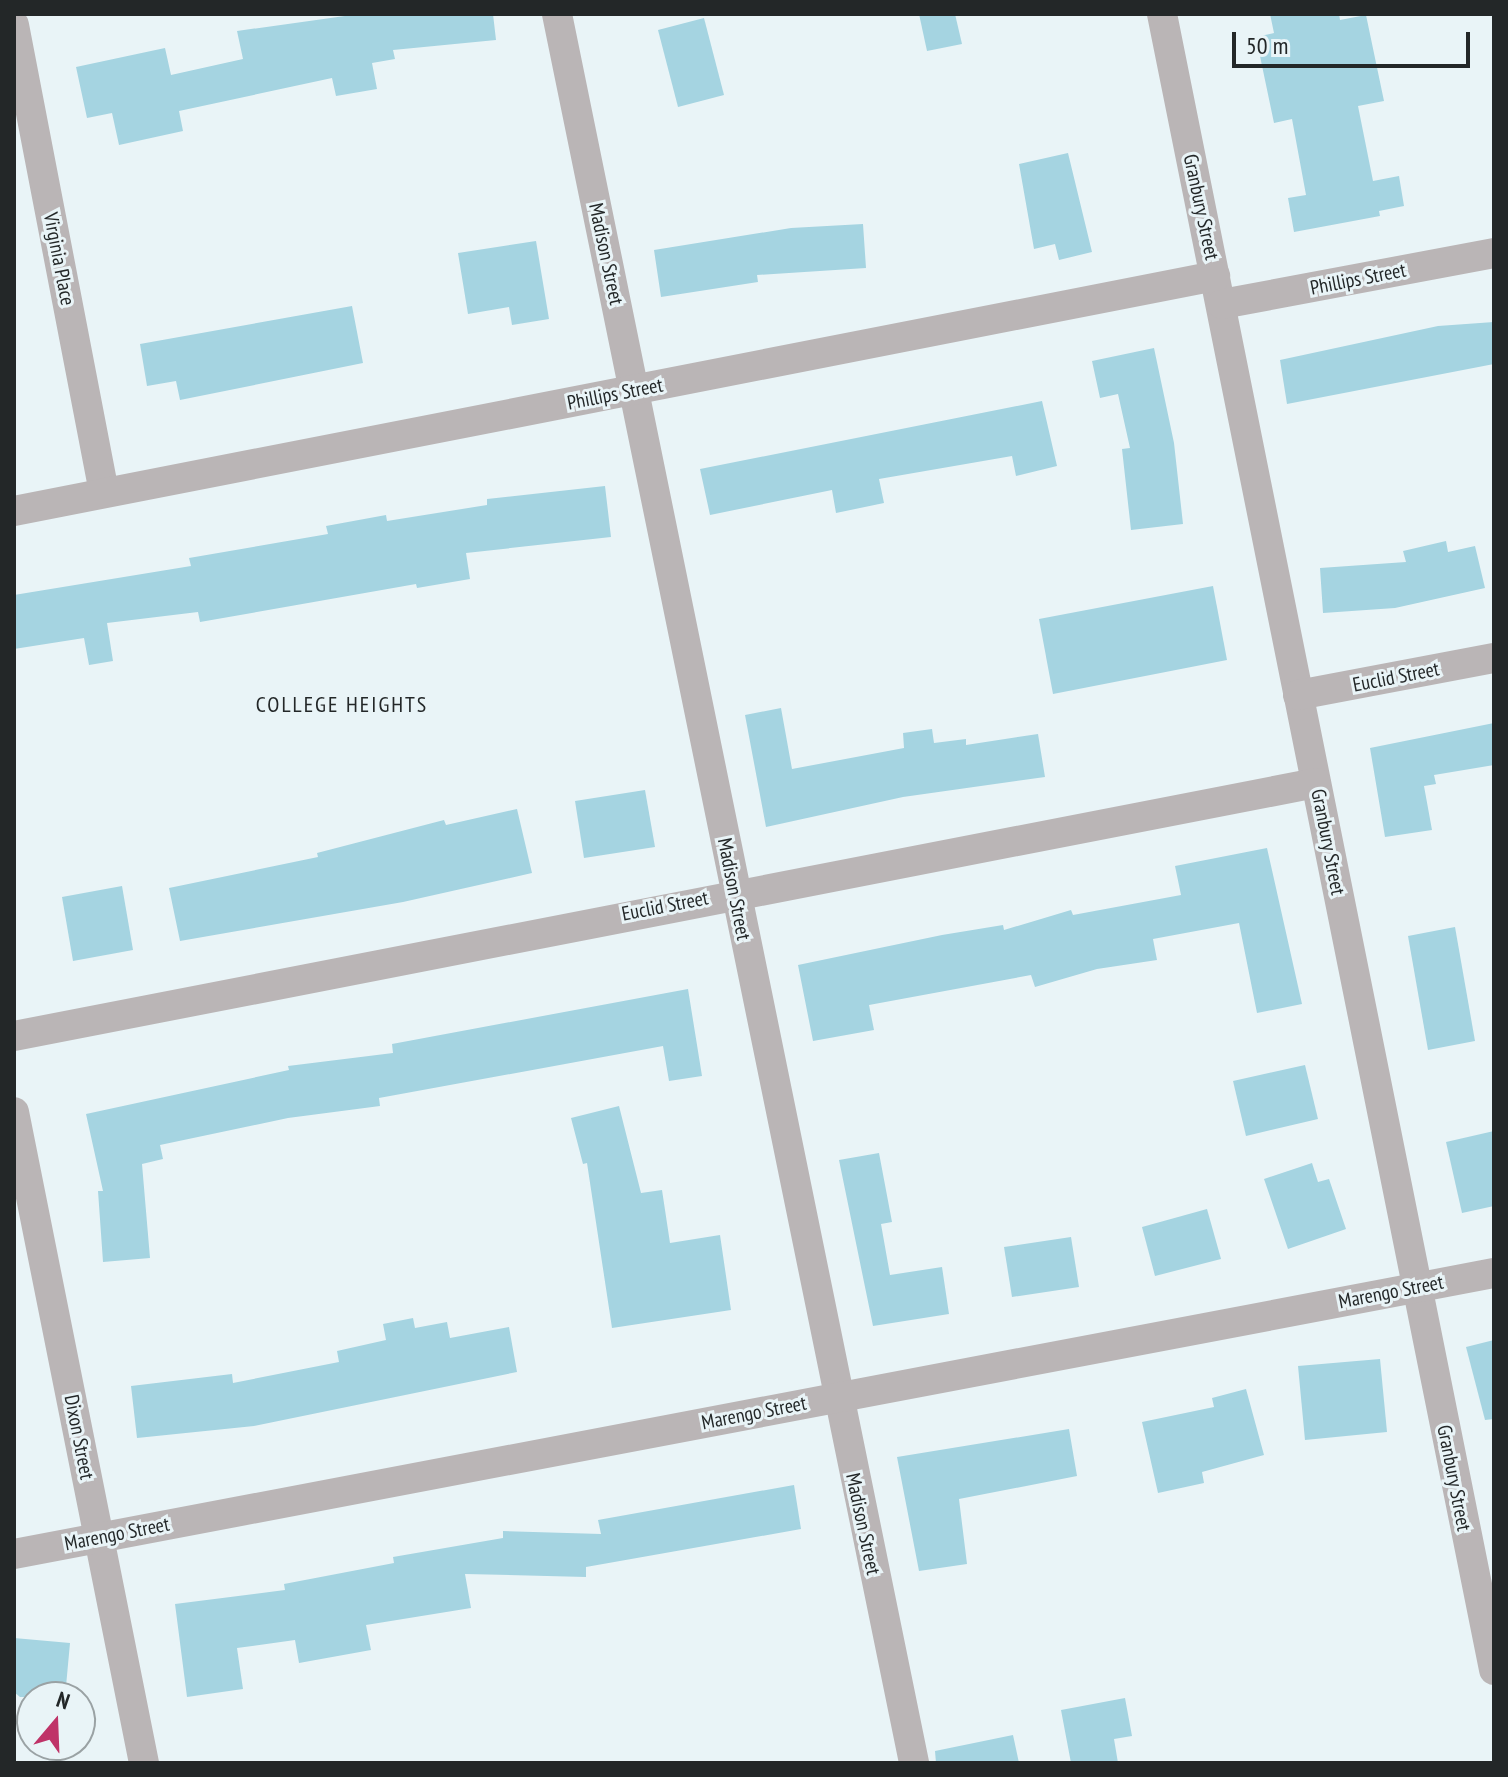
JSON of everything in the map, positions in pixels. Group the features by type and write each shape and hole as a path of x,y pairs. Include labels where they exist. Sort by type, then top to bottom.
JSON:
{"street":[{"name":"Madison Street","path":"557,14 836,1397 914,1763"},
{"name":"Granbury Street","path":"1162,14 1494,1670"},
{"name":"Virginia Place","path":"14,25 104,492"},
{"name":"Phillips Street","path":"14,511 634,390 1218,290 1494,253"},
{"name":"Euclid Street","path":"1298,695 1494,658"},
{"name":"Euclid Street","path":"14,1036 735,892 1316,783"},
{"name":"Dixon Street","path":"14,1112 144,1763"},
{"name":"Marengo Street","path":"14,1554 1494,1273"}],"building":[{"path":"359,14 493,14 496,40 393,50 395,59 372,63 377,89 336,96 332,78 179,111 183,131 119,145 112,113 87,118 76,67 165,48 171,75 243,59 237,31"},
{"path":"919,14 955,14 962,44 927,51"},
{"path":"1270,14 1339,14 1340,20 1366,15 1384,101 1358,106 1373,181 1399,176 1404,206 1379,211 1380,216 1294,232 1288,198 1306,195 1292,119 1274,123 1256,37 1274,33"},
{"path":"704,18 724,95 678,107 658,30"},
{"path":"1068,153 1092,252 1059,260 1055,244 1034,249 1019,164"},
{"path":"863,224 866,268 757,275 758,282 661,297 654,250 791,228"},
{"path":"536,241 549,319 512,325 509,307 468,314 458,253"},
{"path":"352,306 363,363 180,400 176,381 147,386 140,344"},
{"path":"1494,322 1494,364 1287,404 1280,360 1438,326"},
{"path":"1154,348 1174,443 1183,524 1131,530 1122,449 1130,448 1118,394 1100,398 1092,361"},
{"path":"1042,401 1057,466 1016,476 1012,456 879,479 884,503 836,513 832,490 710,515 700,469"},
{"path":"605,486 611,537 466,553 470,579 417,588 416,584 200,622 198,612 107,623 113,661 89,665 84,638 14,649 14,595 191,566 189,558 328,534 326,526 386,515 387,521 487,505 487,499"},
{"path":"1446,541 1448,552 1475,546 1485,588 1395,608 1323,613 1320,568 1406,562 1403,551"},
{"path":"1213,586 1227,660 1053,694 1039,619"},
{"path":"781,708 792,769 904,748 903,733 932,729 934,743 966,739 966,745 1038,734 1045,777 903,797 766,827 745,715"},
{"path":"1494,723 1494,765 1434,775 1436,784 1424,786 1432,830 1385,837 1370,748"},
{"path":"645,790 655,847 584,858 575,801"},
{"path":"517,809 532,873 403,902 180,941 169,888 318,857 317,853 444,820 446,825"},
{"path":"1267,848 1302,1004 1257,1013 1239,923 1153,939 1157,960 1097,969 1035,987 1031,975 869,1005 874,1030 813,1041 798,965 942,935 1003,925 1004,930 1071,910 1073,915 1181,895 1175,866"},
{"path":"122,886 133,950 73,961 62,897"},
{"path":"1455,927 1475,1041 1428,1050 1408,936"},
{"path":"688,989 702,1076 669,1081 663,1046 379,1098 380,1106 288,1118 160,1145 163,1159 142,1164 150,1258 103,1262 98,1191 103,1191 86,1114 289,1070 288,1066 393,1053 392,1044"},
{"path":"1305,1065 1318,1119 1246,1136 1233,1081"},
{"path":"619,1106 641,1193 662,1190 670,1243 720,1235 731,1310 612,1328 587,1163 583,1164 571,1118"},
{"path":"1494,1131 1494,1206 1462,1213 1446,1142"},
{"path":"879,1153 892,1222 881,1224 890,1275 942,1267 949,1314 873,1326 839,1160"},
{"path":"1312,1163 1318,1182 1329,1179 1346,1229 1288,1249 1264,1179"},
{"path":"1207,1209 1221,1259 1155,1276 1142,1227"},
{"path":"1071,1237 1079,1287 1012,1297 1004,1247"},
{"path":"413,1318 415,1328 447,1322 450,1338 509,1327 517,1372 254,1426 137,1438 131,1386 232,1374 233,1383 339,1362 337,1351 386,1340 383,1324"},
{"path":"1494,1340 1494,1419 1485,1420 1466,1347"},
{"path":"1380,1359 1387,1432 1305,1440 1298,1366"},
{"path":"1246,1389 1264,1455 1202,1472 1204,1483 1158,1493 1142,1422 1214,1407 1212,1398"},
{"path":"1069,1429 1077,1476 959,1499 967,1564 919,1571 897,1457"},
{"path":"794,1485 801,1529 586,1567 586,1577 465,1574 471,1608 366,1625 371,1650 299,1663 295,1640 237,1648 243,1689 187,1697 175,1604 285,1590 284,1584 394,1563 393,1557 503,1538 503,1531 601,1534 598,1520"},
{"path":"14,1638 70,1643 66,1681 16,1681 16,1694"},
{"path":"1125,1698 1132,1736 1114,1739 1118,1763 1071,1763 1061,1710"},
{"path":"1013,1735 1019,1763 936,1763 935,1751"}],"district":[{"name":"COLLEGE HEIGHTS","path":"342,705"}]}
